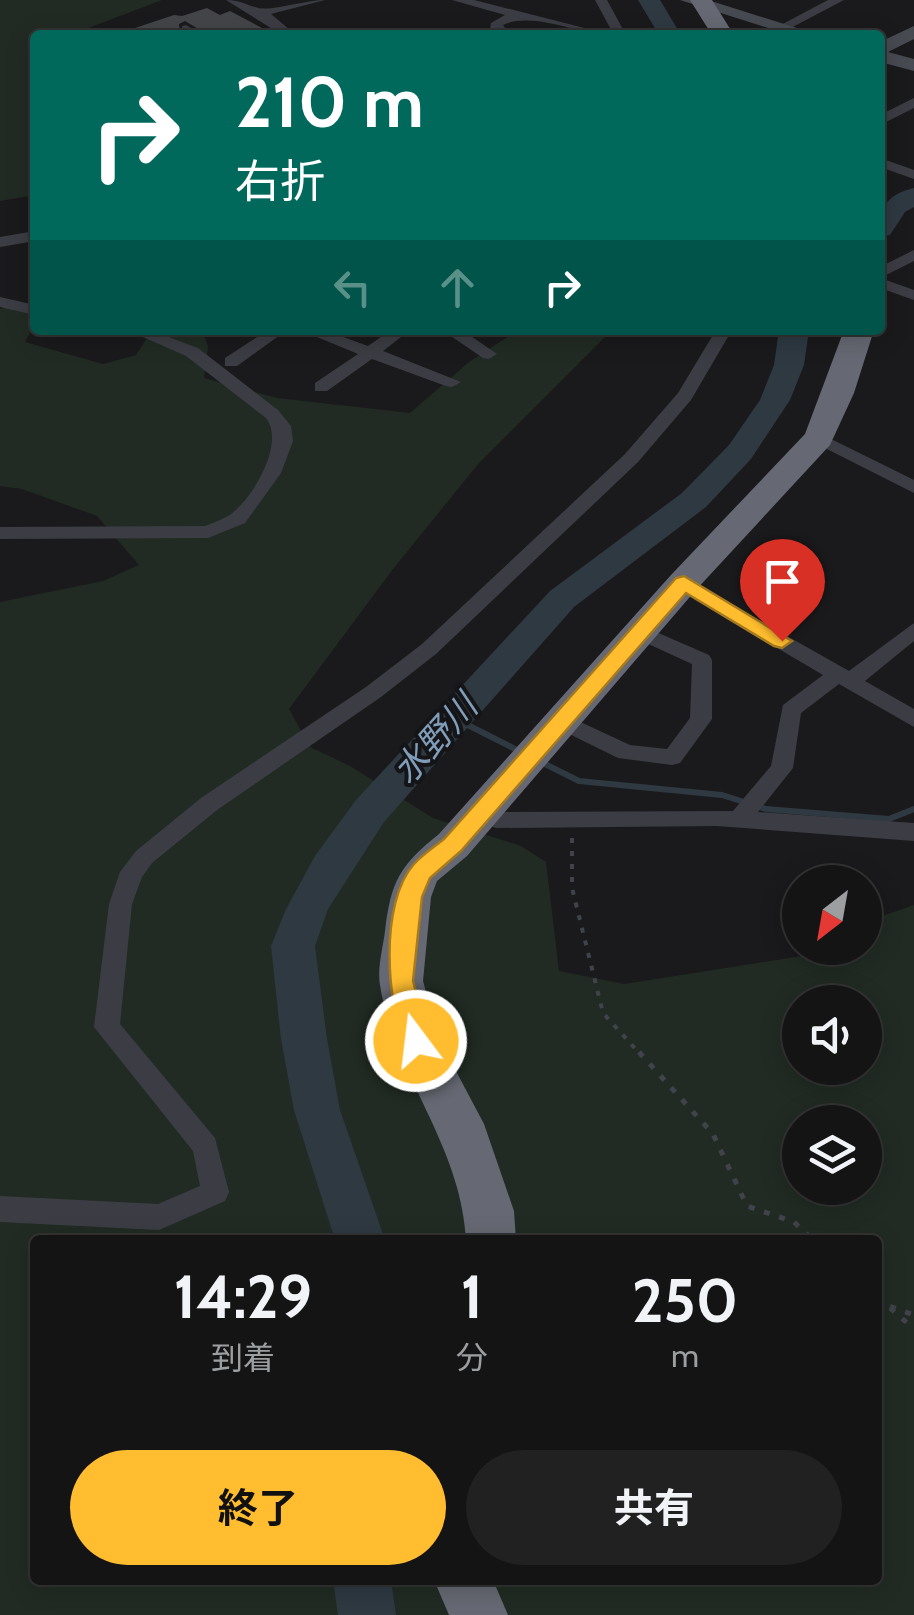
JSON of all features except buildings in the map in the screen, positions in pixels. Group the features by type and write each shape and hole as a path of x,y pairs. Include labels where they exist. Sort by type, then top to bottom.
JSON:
{"highway":[{"path":"698,2 719,30"},
{"path":"491,1235 489,1211 460,1124 416,1041 400,981 410,897 420,872 452,845 684,582 819,438 839,393 857,335"},
{"path":"465,1585 479,1615"}],"street":[{"path":"232,0 283,30"},
{"path":"259,13 319,0"},
{"path":"458,0 585,30"},
{"path":"602,0 617,30"},
{"path":"783,27 838,0"},
{"path":"698,2 793,30"},
{"path":"497,30 498,23 517,14"},
{"path":"885,49 914,32"},
{"path":"885,54 914,66"},
{"path":"885,118 914,102"},
{"path":"885,164 914,175"},
{"path":"885,270 914,255"},
{"path":"885,285 914,295"},
{"path":"0,302 30,309"},
{"path":"0,533 208,532 238,518 272,472 284,441 282,426 192,352 147,335"},
{"path":"231,362 272,335"},
{"path":"320,335 452,382"},
{"path":"321,387 395,335"},
{"path":"458,335 488,354"},
{"path":"0,1209 159,1217 215,1192 206,1146 107,1028 116,965 118,901 134,869 174,832 414,662 460,622 512,568 592,499 676,405 706,365 721,335"},
{"path":"819,438 914,486"},
{"path":"684,582 914,720"},
{"path":"739,819 782,768 790,710 914,630"},
{"path":"541,743 672,756 701,719 702,660 640,632"},
{"path":"478,814 496,820 739,819 914,832"}],"path":[{"path":"570,819 572,888 603,1013 713,1134 747,1206 794,1222 808,1235"},
{"path":"882,1301 914,1315"},
{"path":"882,1301 914,1329"}],"shaded area":[{"path":"0,0 162,0 83,30 30,30 30,196 0,201"},
{"path":"30,302 30,332 25,342 103,364 136,355 149,335 204,335 208,346 204,378 277,398 410,413 469,362 510,335 607,335 479,463 393,569 289,709 310,747 350,766 433,818 521,846 546,862 559,971 624,984 782,959 782,965 882,965 882,916 914,905 914,1615 0,1615 0,602 103,581 139,565 97,516 22,489 0,486 0,309"}],"waterway":[{"name":"水野川","path":"649,0 667,30"},
{"path":"885,222 896,206 914,196"},
{"name":"水野川","path":"358,1235 317,1110 304,1039 293,946 307,909 330,867 370,811 562,599 694,500 740,452 775,400 789,365 793,335"},
{"path":"454,718 521,752"},
{"path":"541,762 579,781 722,795 766,809 889,819 914,809"},
{"name":"水野川","path":"363,1585 367,1615"}],"route":[{"path":"416,1041 400,981 400,958 410,897 420,872 452,845 684,582 782,641"}]}
